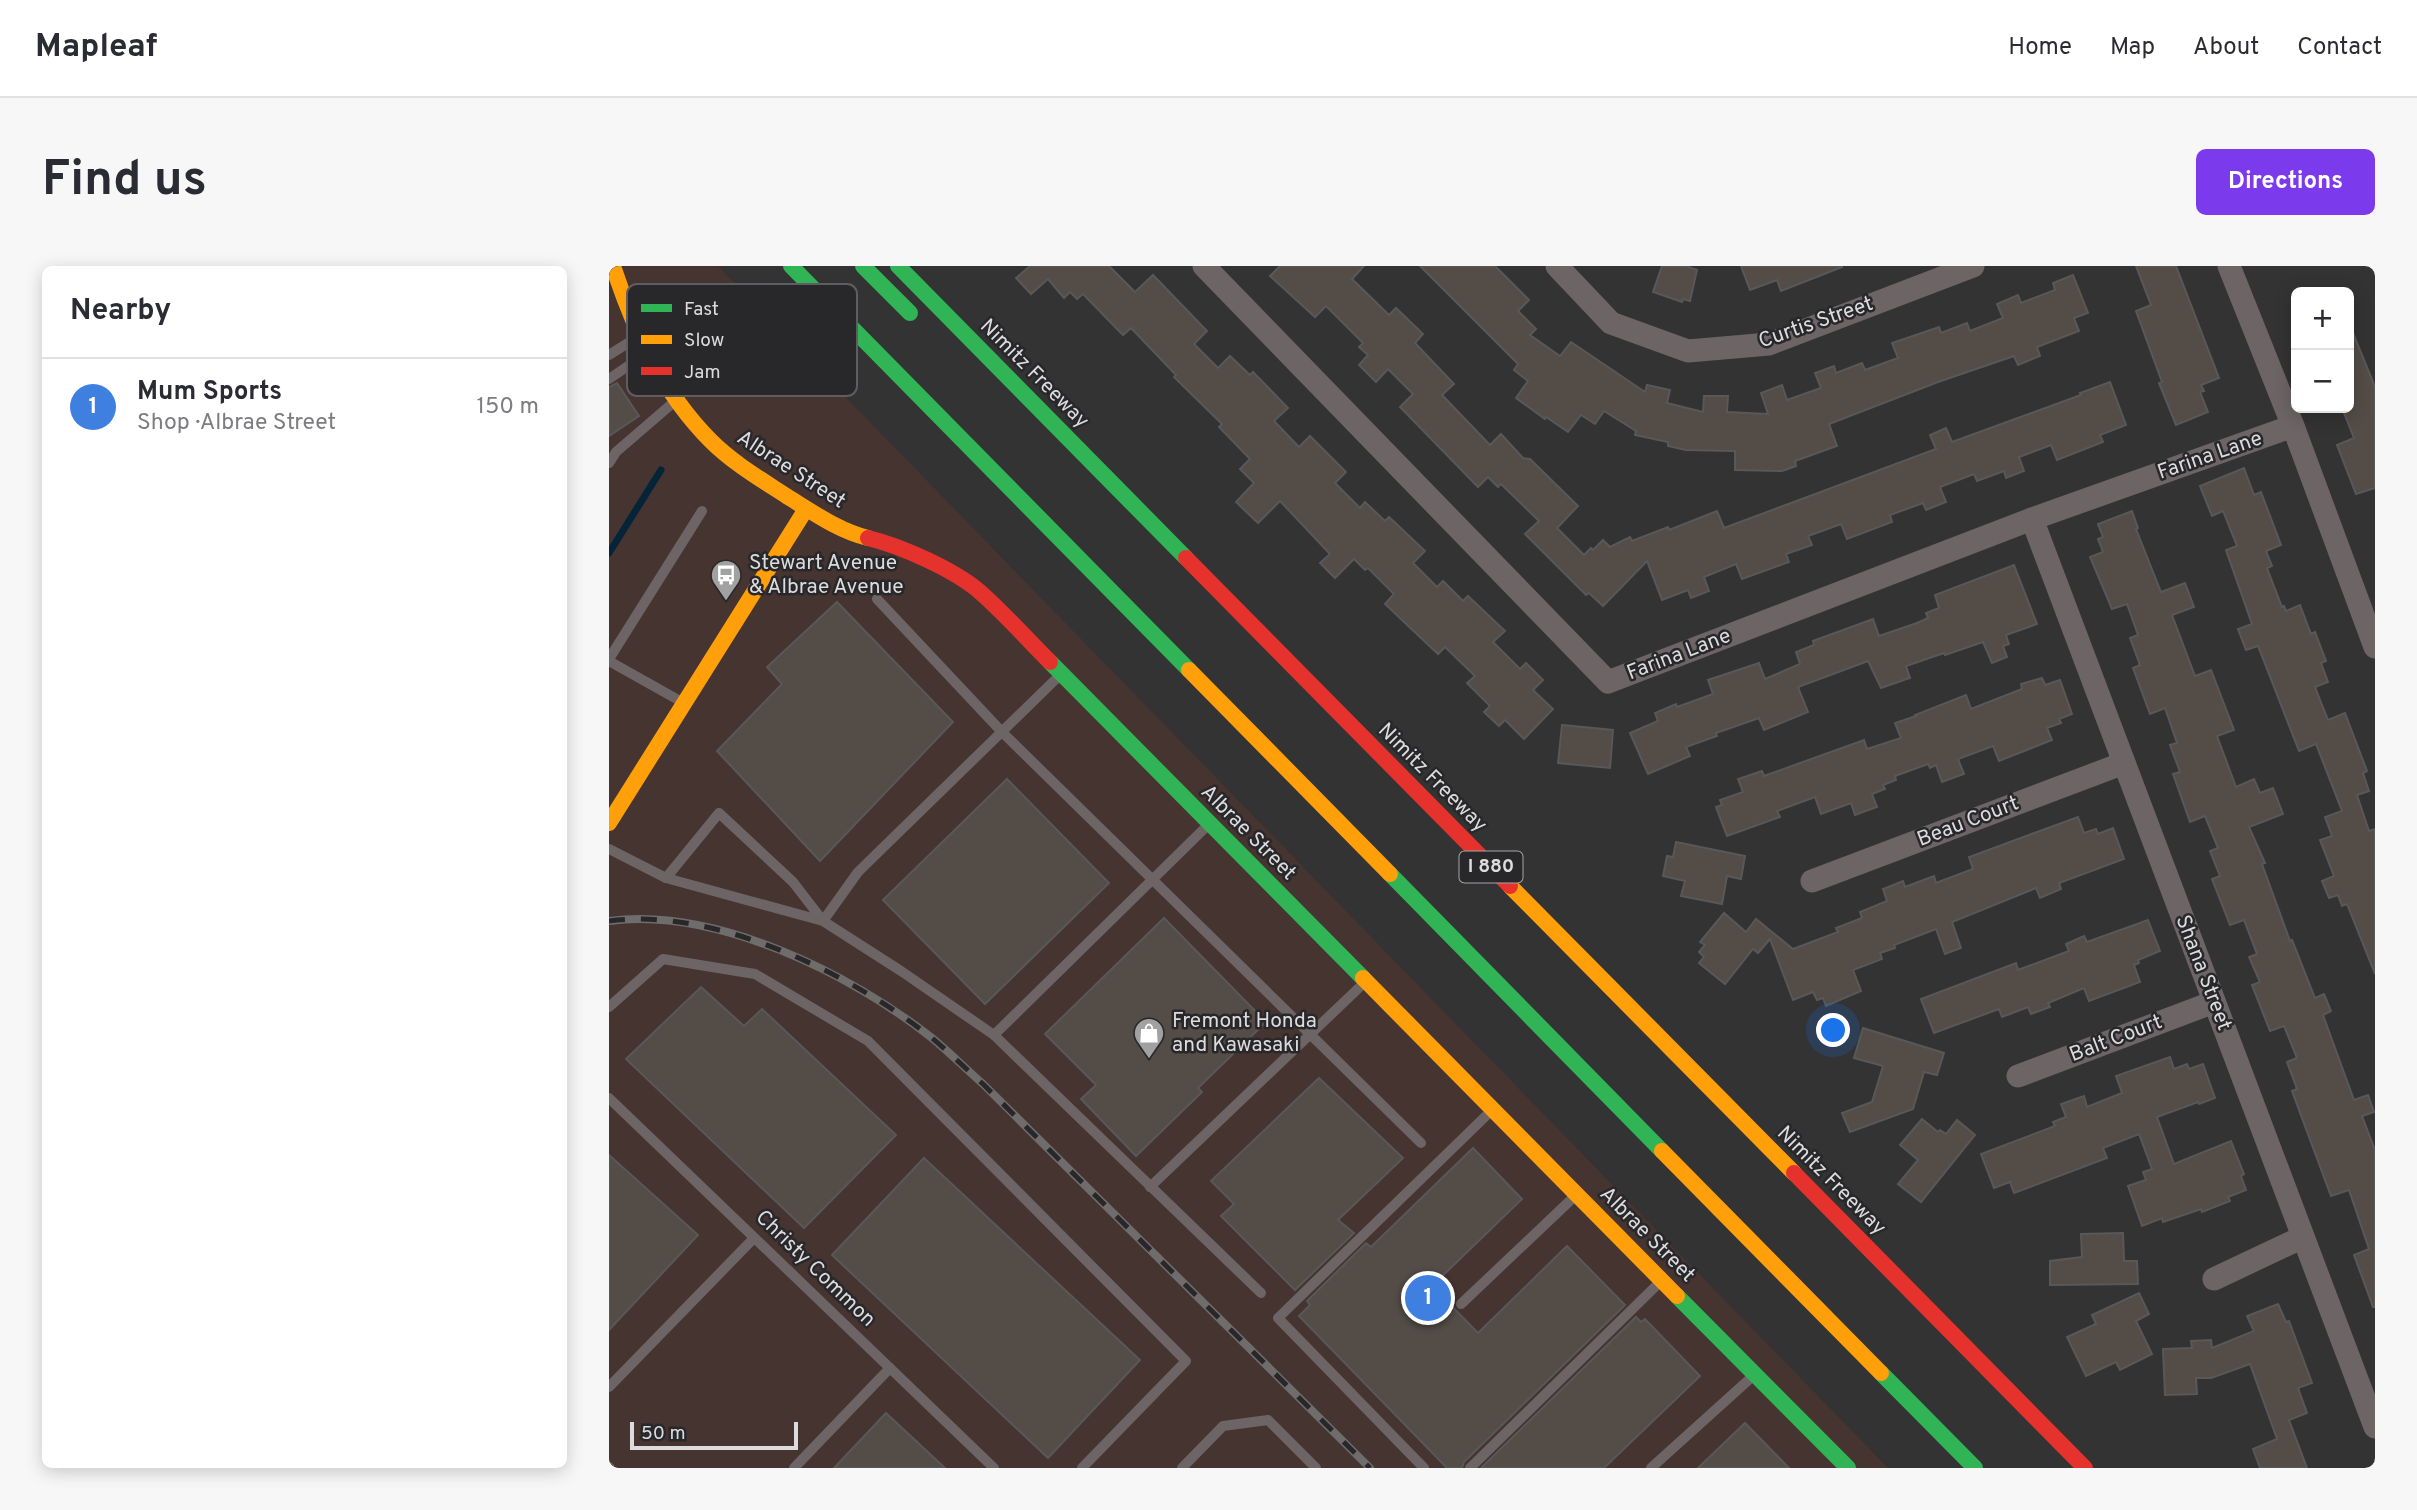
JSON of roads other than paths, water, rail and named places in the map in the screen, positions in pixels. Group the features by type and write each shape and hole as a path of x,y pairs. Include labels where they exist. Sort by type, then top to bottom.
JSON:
{"main road":[{"name":"Albrae Street","path":"613,266 627,311"},
{"path":"791,266 809,284"},
{"path":"863,266 922,326"},
{"name":"Nimitz Freeway","path":"898,266 2085,1468"},
{"path":"857,333 1975,1468"},
{"name":"Albrae Street","path":"674,396 712,442 751,474 806,509 853,534 893,544 932,562 979,591 1755,1374 1838,1465"},
{"path":"609,823 806,509"}],"street":[{"name":"Farina Lane","path":"1204,266 1608,682 2032,519 2293,426"},
{"name":"Curtis Street","path":"1557,266 1611,323 1688,351 1769,344 1946,271 1973,266"},
{"path":"2229,266 2293,426 2375,647"},
{"name":"Shana Street","path":"2032,519 2375,1427"},
{"name":"Beau Court","path":"1812,881 2124,763"},
{"name":"Balt Court","path":"2018,1076 2214,1002"},
{"path":"2214,1279 2303,1237"}],"lane":[{"path":"609,355 627,344"},
{"path":"609,379 627,367"},
{"path":"609,463 617,452 677,400"},
{"path":"684,704 609,660 702,512"},
{"path":"877,599 1002,732 1421,1143"},
{"path":"823,920 858,872 1061,674"},
{"path":"666,878 719,813 793,882 823,920"},
{"path":"994,1035 1151,878 1210,824"},
{"path":"609,849 666,878 823,920 901,971 994,1035 1261,1293"},
{"path":"609,1007 663,959 755,974 868,1041 1186,1361 1083,1468"},
{"path":"1150,1187 1366,981"},
{"name":"Christy Common","path":"609,1098 993,1468"},
{"path":"1425,1468 1277,1318 1492,1109"},
{"path":"1461,1304 1577,1194"},
{"path":"609,1387 754,1238"},
{"path":"1470,1468 1662,1280"},
{"path":"794,1468 890,1368"},
{"path":"1651,1468 1755,1374"},
{"path":"1182,1468 1223,1426 1268,1420 1316,1468"}],"waterway":[{"path":"609,553 661,470"}],"railway":[{"path":"609,921 650,919 693,924 736,935 822,969 899,1014 932,1038 983,1084 1370,1468"}],"place":[{"name":"Stewart Avenue & Albrae Avenue","path":"726,602"},
{"name":"Fremont Honda and Kawasaki","path":"1149,1060"},
{"name":"Mum Sports","path":"1428,1298"}]}
